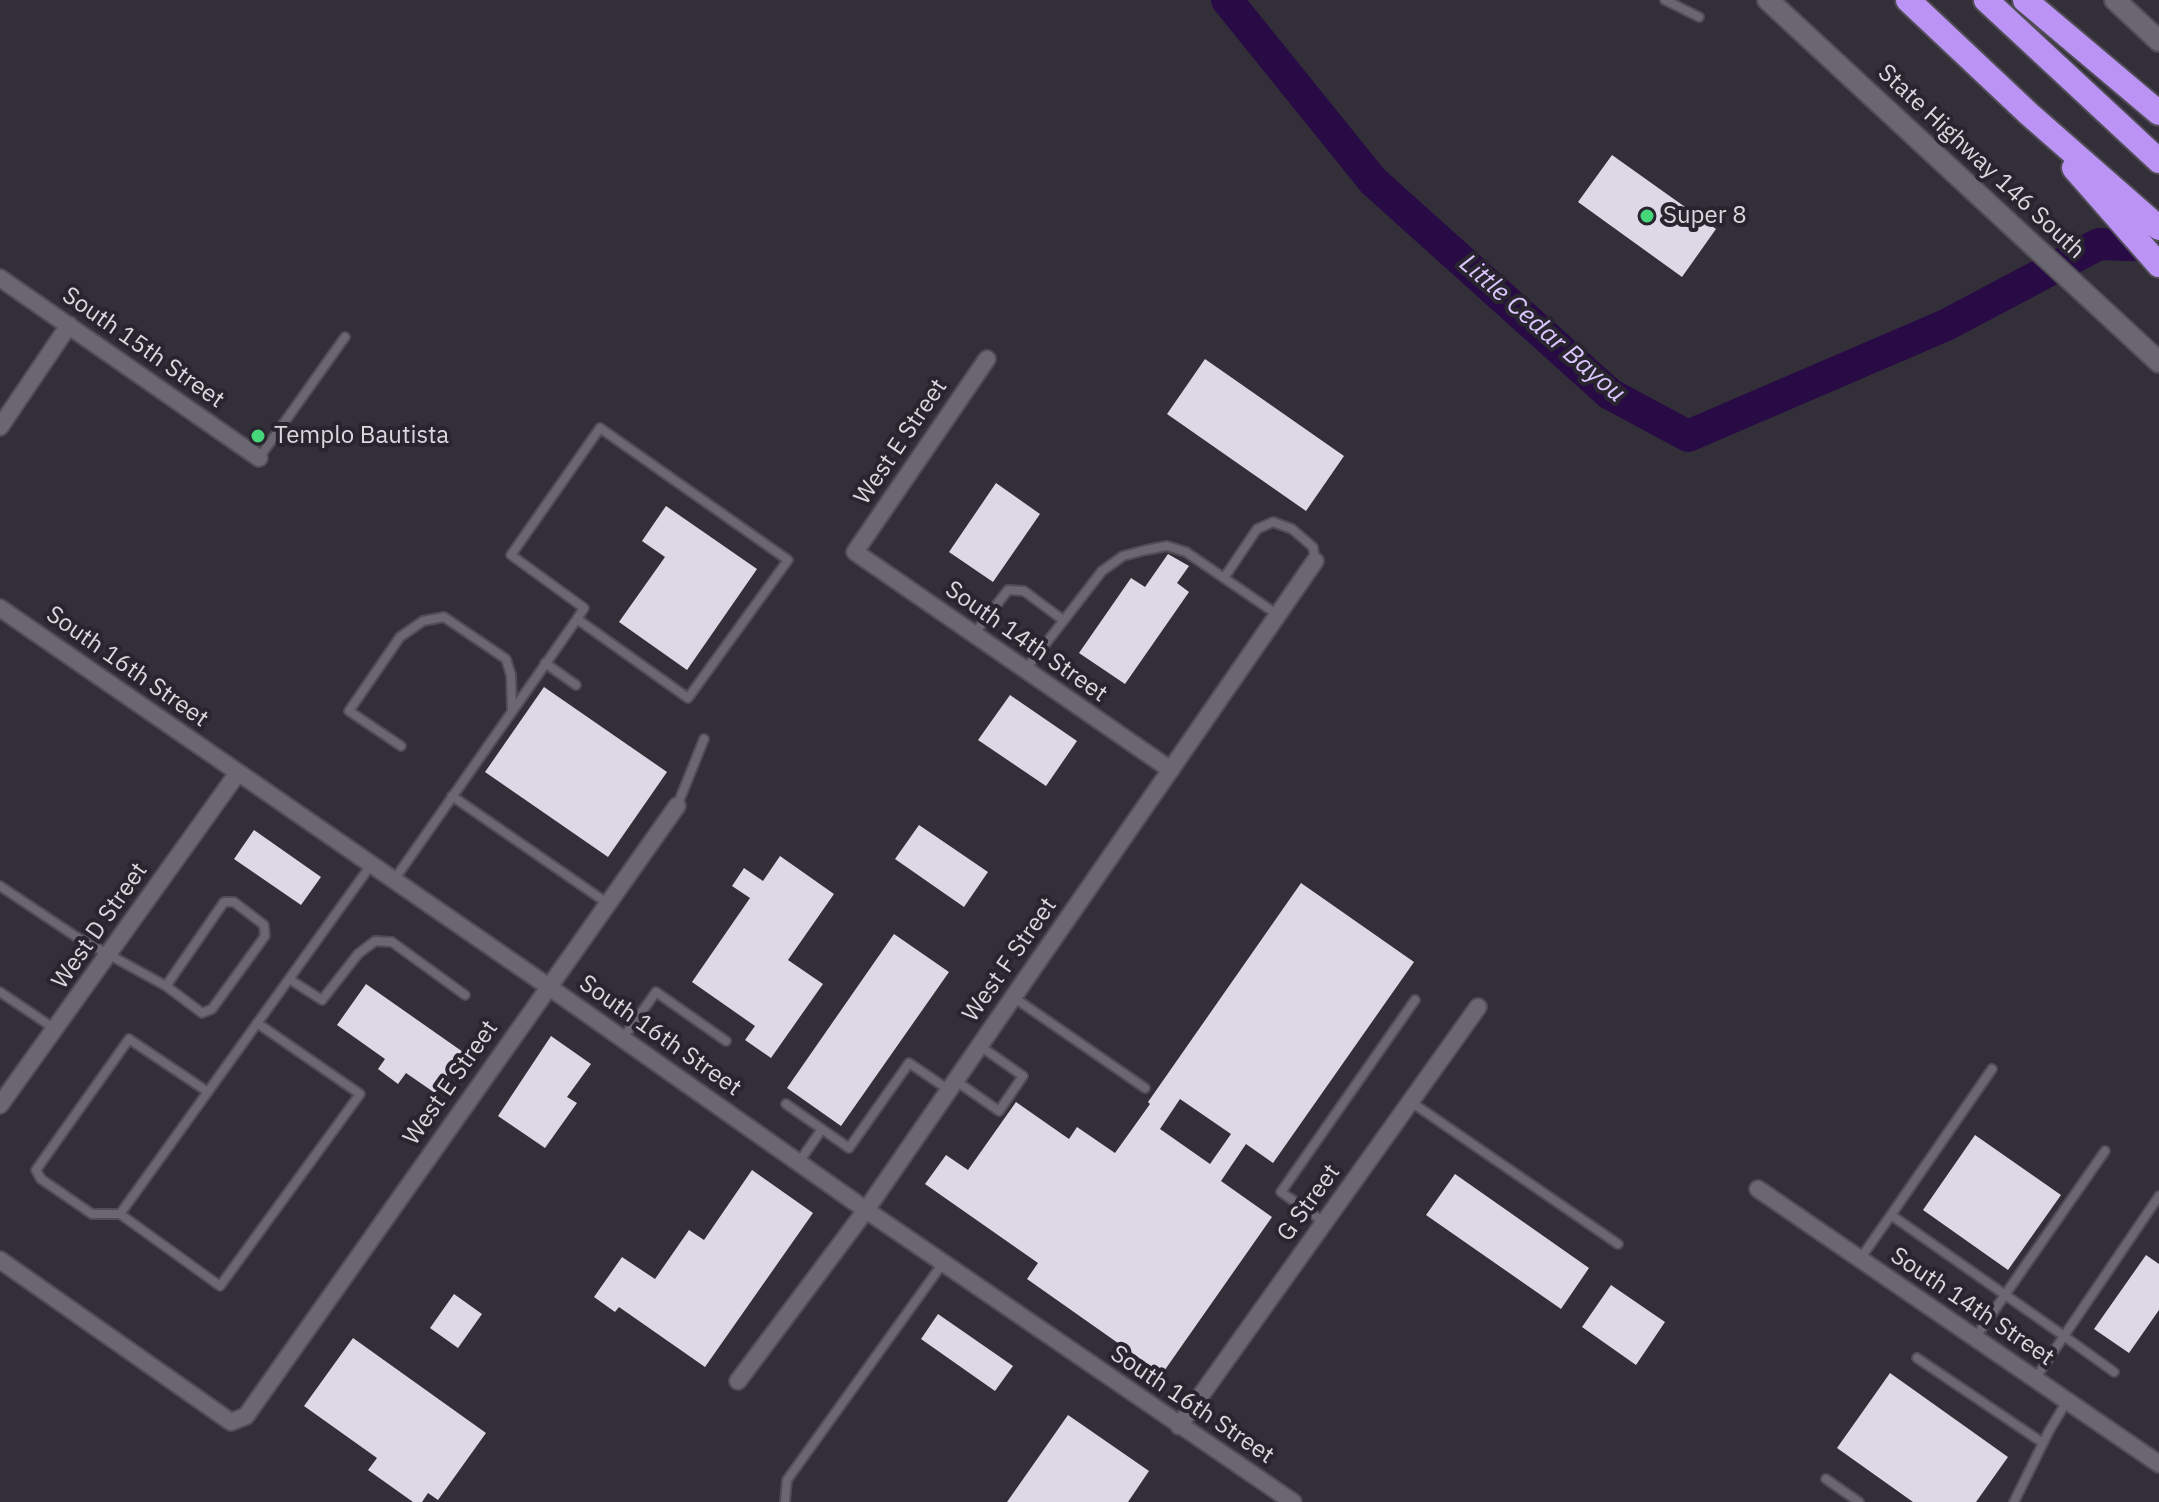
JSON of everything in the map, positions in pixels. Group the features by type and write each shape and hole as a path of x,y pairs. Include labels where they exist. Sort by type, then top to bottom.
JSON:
{"highway":[{"path":"1908,0 2029,114 2159,228"},
{"path":"1986,0 2159,161"},
{"path":"2025,0 2159,113"},
{"path":"2029,114 2159,265"}],"main road":[{"name":"State Highway 146 South","path":"1768,0 2159,362"},
{"path":"2115,0 2156,30"}],"street":[{"name":"South 15th Street","path":"0,278 259,458"},
{"path":"0,427 69,325"},
{"name":"West E Street","path":"855,552 987,359"},
{"name":"South 14th Street","path":"855,552 1171,770"},
{"name":"West F Street","path":"738,1381 866,1210 1315,561"},
{"name":"South 16th Street","path":"0,608 866,1210 1293,1502"},
{"name":"West D Street","path":"0,1105 237,774"},
{"name":"West E Street","path":"0,1260 231,1422 246,1416 677,806"},
{"name":"G Street","path":"1179,1426 1478,1007"},
{"name":"South 14th Street","path":"1758,1189 2159,1464"}],"lane":[{"path":"1665,0 1699,17"},
{"path":"259,458 345,337"},
{"path":"393,880 584,608 511,555 600,428 788,560 688,698 577,619"},
{"path":"1224,578 1257,529 1273,522 1292,529 1313,547 1315,561"},
{"path":"1025,670 1102,571 1123,556 1167,546 1186,552 1278,616"},
{"path":"974,634 1008,590 1024,591 1063,620"},
{"path":"401,746 349,711 400,637 423,621 444,617 506,659 511,675 512,710"},
{"path":"545,663 576,685"},
{"path":"677,806 704,739"},
{"path":"452,796 608,904"},
{"path":"120,1214 371,865"},
{"path":"0,886 75,936 166,986 202,1013 212,1009 265,936 264,925 234,902 224,902 166,986"},
{"path":"289,979 322,1000 358,954 375,941 392,942 465,995"},
{"path":"0,992 56,1030"},
{"path":"623,1039 656,992 726,1041"},
{"path":"1013,997 1145,1088"},
{"path":"1324,1223 1281,1192 1415,1000"},
{"path":"208,1092 129,1039 36,1170 41,1179 92,1214 120,1214 220,1286 360,1094 257,1023"},
{"path":"786,1104 849,1148 909,1063 999,1111 1023,1076 980,1046"},
{"path":"1860,1259 1992,1069"},
{"path":"1411,1102 1618,1244"},
{"path":"799,1163 822,1129"},
{"path":"1975,1338 2105,1151"},
{"path":"2035,1379 2159,1196"},
{"path":"1891,1215 2114,1372"},
{"path":"785,1502 787,1480 943,1263"},
{"path":"1917,1358 2043,1443"},
{"path":"2014,1502 2067,1401"},
{"path":"1826,1479 1859,1502"}],"building":[{"name":"Super 8","path":"1612,155 1716,229 1682,277 1578,202"},
{"path":"1205,359 1344,456 1306,511 1167,414"},
{"path":"996,483 1040,514 993,582 949,552"},
{"path":"666,506 757,569 687,670 619,622 665,557 642,541"},
{"path":"1168,554 1189,566 1177,583 1189,592 1125,684 1079,653 1131,578 1145,587"},
{"path":"544,687 667,772 608,857 485,772"},
{"path":"1010,695 1077,741 1046,786 978,740"},
{"path":"919,825 988,872 964,907 895,859"},
{"path":"254,830 321,877 301,905 234,859"},
{"path":"780,856 834,894 788,960 823,984 771,1058 745,1040 755,1026 692,982 750,898 732,886 744,868 763,881"},
{"path":"1301,883 1414,962 1273,1163 1246,1144 1221,1181 1272,1217 1162,1374 1027,1279 1038,1263 925,1184 946,1155 968,1170 1016,1102 1069,1139 1077,1127 1115,1153 1150,1104 1148,1102","holes":["1180,1099 1231,1134 1210,1164 1160,1129"]},
{"path":"894,934 949,972 841,1126 787,1088"},
{"path":"366,984 463,1052 435,1093 406,1073 398,1084 378,1069 385,1059 337,1025"},
{"path":"551,1036 591,1064 567,1097 577,1103 545,1148 498,1116"},
{"path":"1975,1135 2061,1195 2008,1270 1923,1210"},
{"path":"752,1170 813,1213 705,1367 619,1307 615,1312 594,1297 622,1257 655,1279 689,1230 704,1240"},
{"path":"1455,1174 1589,1268 1561,1309 1426,1215"},
{"path":"2146,1255 2159,1264 2159,1310 2129,1353 2094,1329"},
{"path":"1611,1285 1665,1322 1636,1365 1582,1327"},
{"path":"454,1294 482,1314 458,1348 430,1328"},
{"path":"938,1314 1013,1366 995,1391 921,1339"},
{"path":"353,1338 486,1433 438,1500 428,1493 422,1502 413,1502 368,1470 377,1458 304,1406"},
{"path":"1890,1373 2008,1457 1976,1502 1913,1502 1837,1448"},
{"path":"1068,1415 1149,1471 1128,1502 1007,1502"}],"waterway":[{"name":"Little Cedar Bayou","path":"1227,0 1373,181 1610,394 1688,436 1946,325 2099,244 2159,246"}],"place":[{"name":"Super 8","path":"1647,216"},
{"name":"Templo Bautista","path":"258,436"}]}
